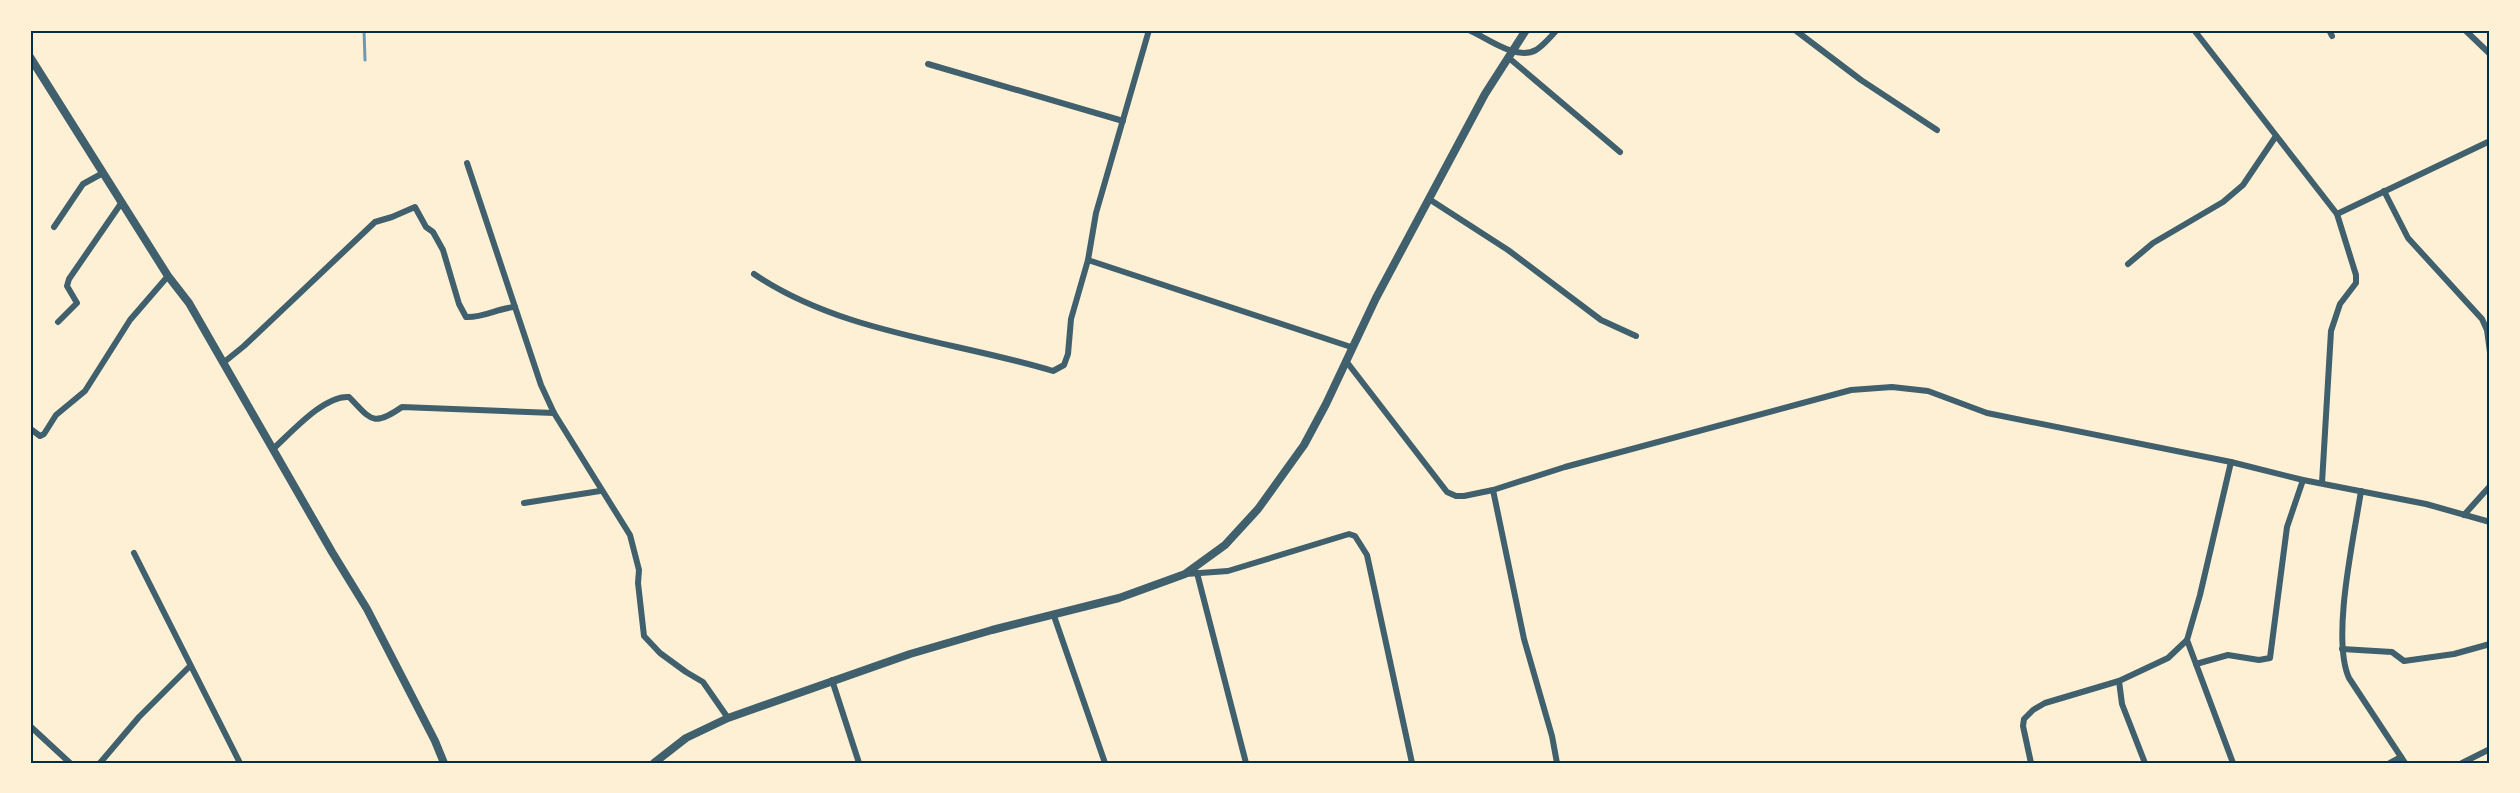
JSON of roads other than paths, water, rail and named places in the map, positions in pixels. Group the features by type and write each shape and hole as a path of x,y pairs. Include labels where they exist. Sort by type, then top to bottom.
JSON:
{"street":[{"path":"754,274 786,294 863,322 1053,371 1064,365 1068,354 1071,319 1088,260 1096,213 1149,30"},
{"path":"1469,30 1511,55 1620,152"},
{"path":"1185,574 1225,545 1258,509 1304,445 1351,347 1485,94 1526,30"},
{"path":"1511,55 1534,51 1557,30"},
{"path":"1795,30 1861,80 1937,130"},
{"path":"2194,30 2337,214 2357,279 2340,304 2331,331 2322,483"},
{"path":"2465,30 2490,54"},
{"path":"30,59 168,276 189,303 387,644 444,763"},
{"path":"928,64 1123,121"},
{"path":"2128,264 2153,243 2223,202 2243,185 2276,136"},
{"path":"2337,214 2490,141"},
{"path":"467,163 541,386 554,413 630,535 639,570 638,583 644,636 660,653 703,682 728,717"},
{"path":"54,227 83,184 104,173"},
{"path":"2384,191 2408,238 2485,324 2490,352"},
{"path":"1429,199 1508,250 1601,320 1636,336"},
{"path":"58,322 77,303 68,286 69,279 122,202"},
{"path":"223,363 244,346 375,222 392,218 415,207 443,250 459,304 466,317 477,318 504,307 515,307"},
{"path":"1088,260 1351,347"},
{"path":"32,430 40,436 44,434 56,415 85,391 129,320 168,276"},
{"path":"1346,361 1447,492 1456,496 1493,490 1565,467 1851,390 1892,387 1928,391 1987,413 2231,462 2490,522"},
{"path":"273,449 309,416 339,396 349,397 368,418 374,419 388,417 402,407 554,413"},
{"path":"2031,763 2023,726 2028,714 2045,703 2119,681 2168,658 2187,640 2200,595 2216,516 2231,462"},
{"path":"2196,664 2228,655 2259,660 2270,658 2287,527 2303,480"},
{"path":"2464,515 2490,486"},
{"path":"524,503 600,490"},
{"path":"1493,490 1524,639 1552,736 1557,763"},
{"path":"2361,491 2346,597 2343,664 2349,678 2403,760 2390,763"},
{"path":"654,763 686,738 728,717 832,680 992,630 1119,598 1185,574 1228,570 1349,534 1355,536 1367,555 1412,763"},
{"path":"134,553 240,763"},
{"path":"1197,573 1246,763"},
{"path":"1054,616 1105,763"},
{"path":"2187,640 2233,763"},
{"path":"2342,649 2392,652 2404,661 2454,654 2490,644"},
{"path":"100,763 139,717 190,666"},
{"path":"832,680 859,763"},
{"path":"2119,681 2122,704 2145,763"},
{"path":"30,726 70,763"},
{"path":"2462,763 2490,749"}],"waterway":[{"path":"364,30 365,60"}]}
